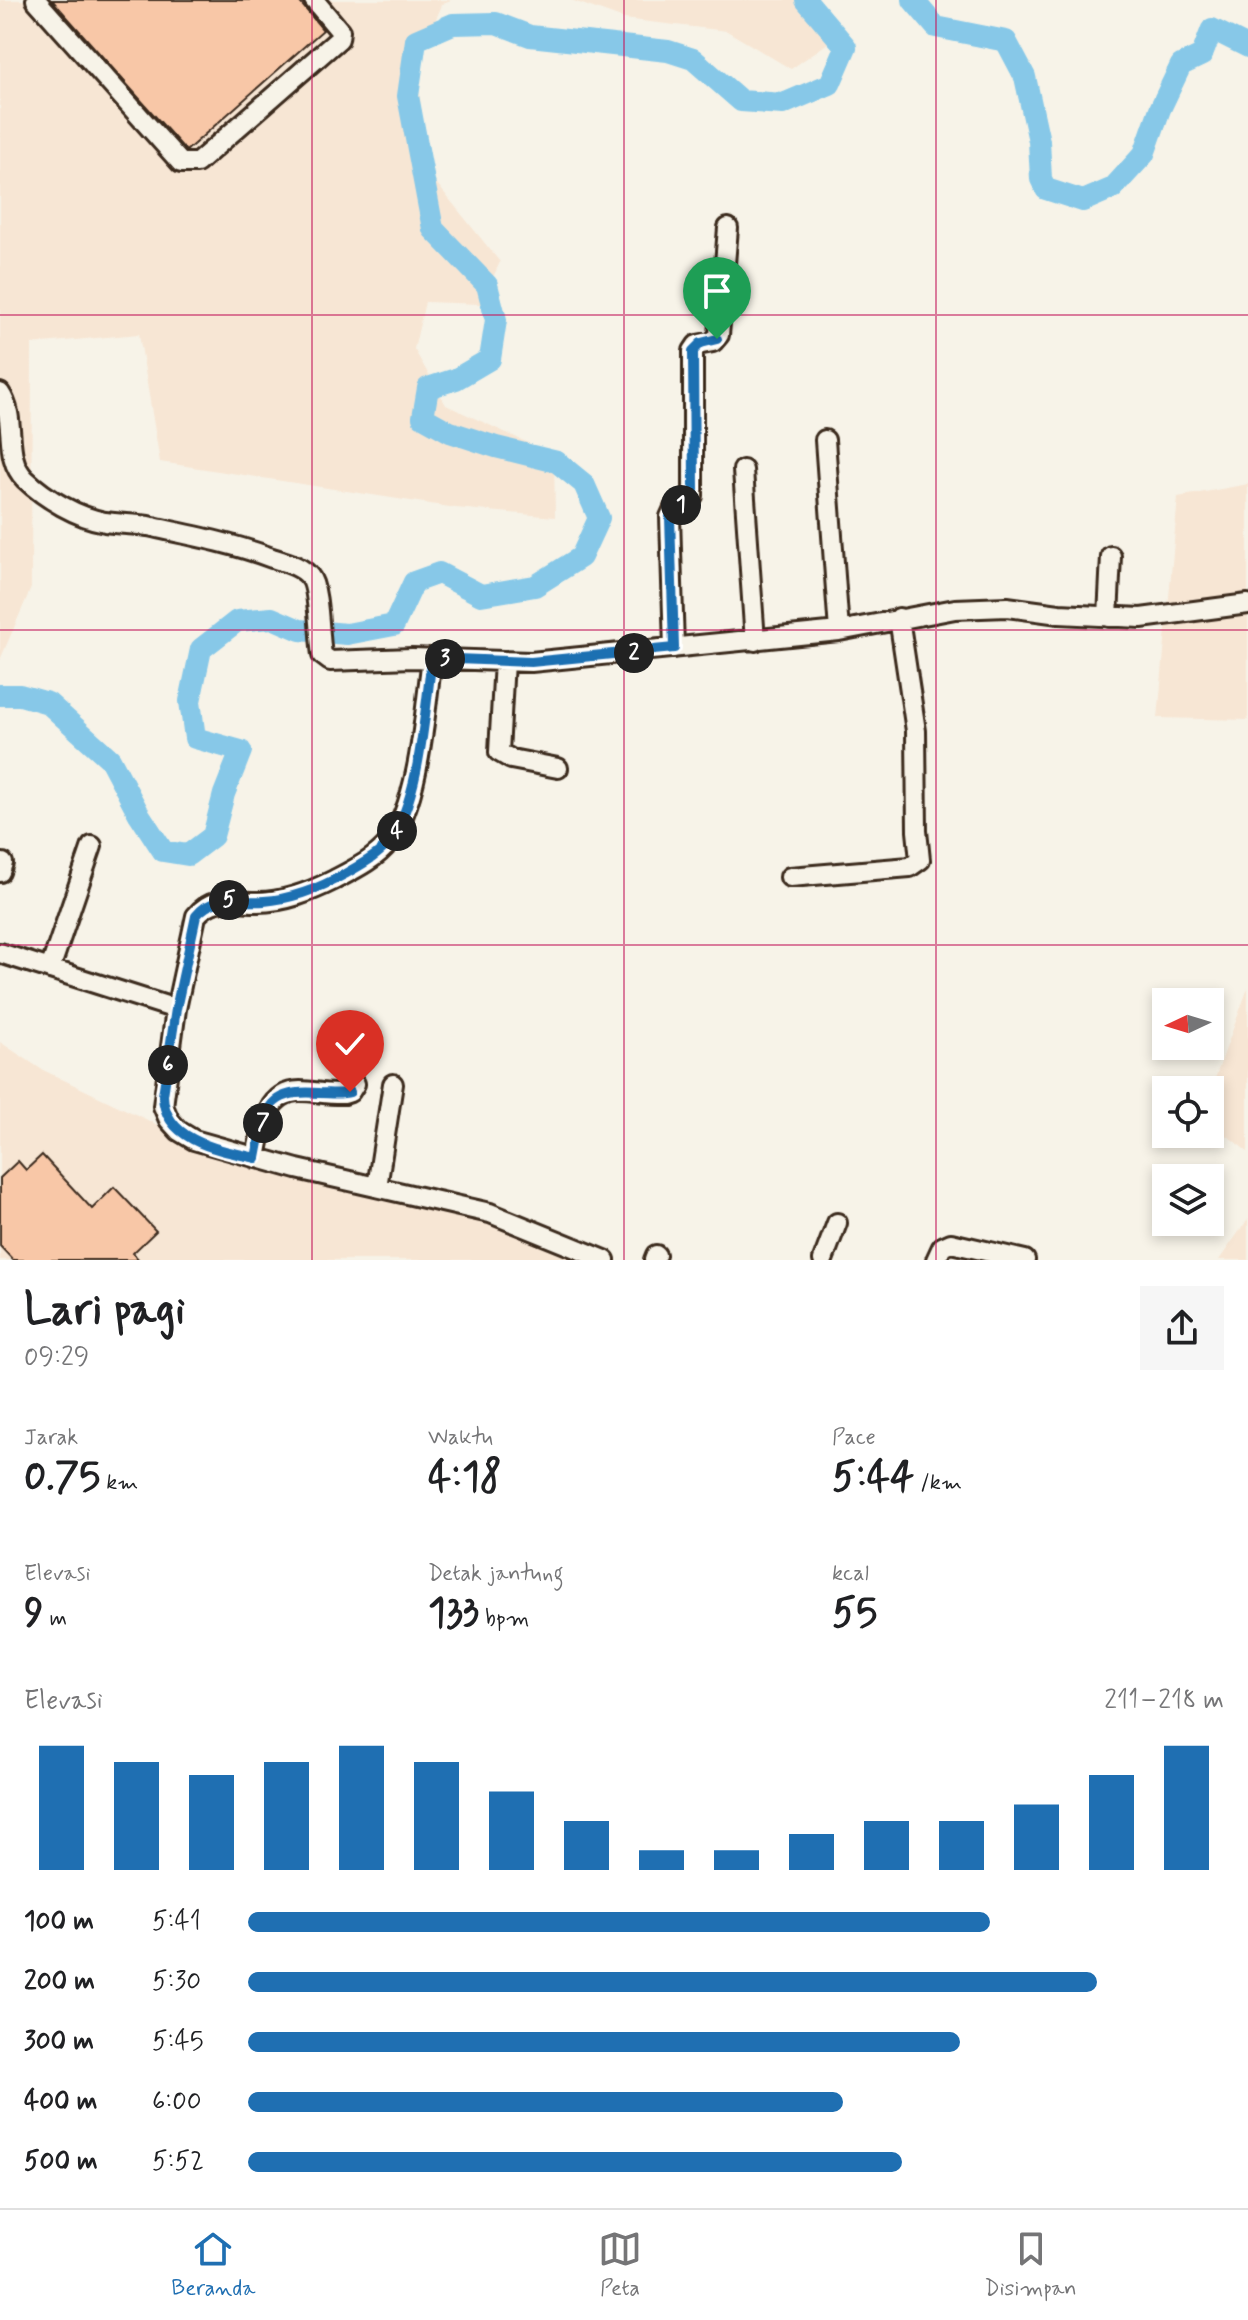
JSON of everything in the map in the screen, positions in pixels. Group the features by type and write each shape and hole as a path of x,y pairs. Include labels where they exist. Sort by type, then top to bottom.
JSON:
{"street":[{"path":"36,0 181,163 189,165 197,163 339,39 340,31 314,0"},
{"path":"674,648 670,517 674,508 687,503 693,496 693,351 697,345 713,342 719,335 728,228"},
{"path":"0,393 10,412 11,448 18,469 26,479 74,513 246,548 295,566 313,580 321,651 330,661 432,658 531,662 586,659 839,631 955,609 1007,607 1141,618 1248,604"},
{"path":"825,440 839,631"},
{"path":"743,470 755,641"},
{"path":"1108,617 1111,556"},
{"path":"790,877 910,867 920,860 916,731 899,618"},
{"path":"432,658 409,798 404,816 379,853 299,895 260,902 222,900 203,908 196,916 176,1009 163,1106 169,1120 179,1131 194,1140 256,1158 490,1213 605,1260"},
{"path":"504,661 499,752 511,759 558,768"},
{"path":"50,969 92,846"},
{"path":"0,953 176,1009"},
{"path":"256,1158 263,1124 280,1096 297,1091 344,1094 350,1092 355,1084"},
{"path":"377,1187 393,1084"},
{"path":"823,1260 837,1223"},
{"path":"936,1260 942,1247 951,1243 1025,1260"}],"shaded area":[{"path":"0,0 451,0 443,3 416,64 429,174 500,262 481,304 425,302 414,349 446,405 554,455 555,517 456,508 160,462 139,334 32,344 31,588 0,660"},
{"path":"571,0 814,0 828,43 791,69 727,31 624,19"},
{"path":"1248,484 1248,720 1158,718 1178,497"},
{"path":"1248,988 1248,1152 1224,1133 1224,1076 1216,1076"},
{"path":"0,1042 41,1069 212,1151 468,1215 603,1260 0,1260"},
{"path":"1248,1219 1248,1260 1219,1260"}],"building":[{"path":"52,0 298,0 323,30 186,151"},
{"path":"42,1155 92,1209 114,1187 156,1231 133,1253 139,1260 13,1260 0,1246 0,1178 18,1161 26,1170"}],"waterway":[{"path":"0,695 20,695 48,703 110,759 163,851 188,855 213,836 224,794 241,751 195,738 190,701 201,649 237,621 272,618 300,630 347,634 394,625 414,582 439,573 481,595 535,586 581,557 599,518 584,484 557,462 450,432 423,417 428,388 456,379 490,359 496,320 487,285 433,229 408,96 416,40 453,24 496,23 530,36 668,51 693,59 741,101 783,104 830,84 846,47 806,0"},
{"path":"913,0 936,27 1006,41 1025,77 1039,141 1041,179 1046,189 1083,201 1113,188 1144,154 1160,109 1181,65 1202,55 1212,29 1248,47"}],"route":[{"path":"350,1092 297,1091 280,1096 263,1124 256,1158 194,1140 169,1120 163,1106 163,1095 176,1009 196,916 211,903 222,900 260,902 299,895 379,853 397,831 409,798 432,658 531,662 674,648 670,517 674,508 691,500 694,490 693,351 701,343 717,339"}]}
